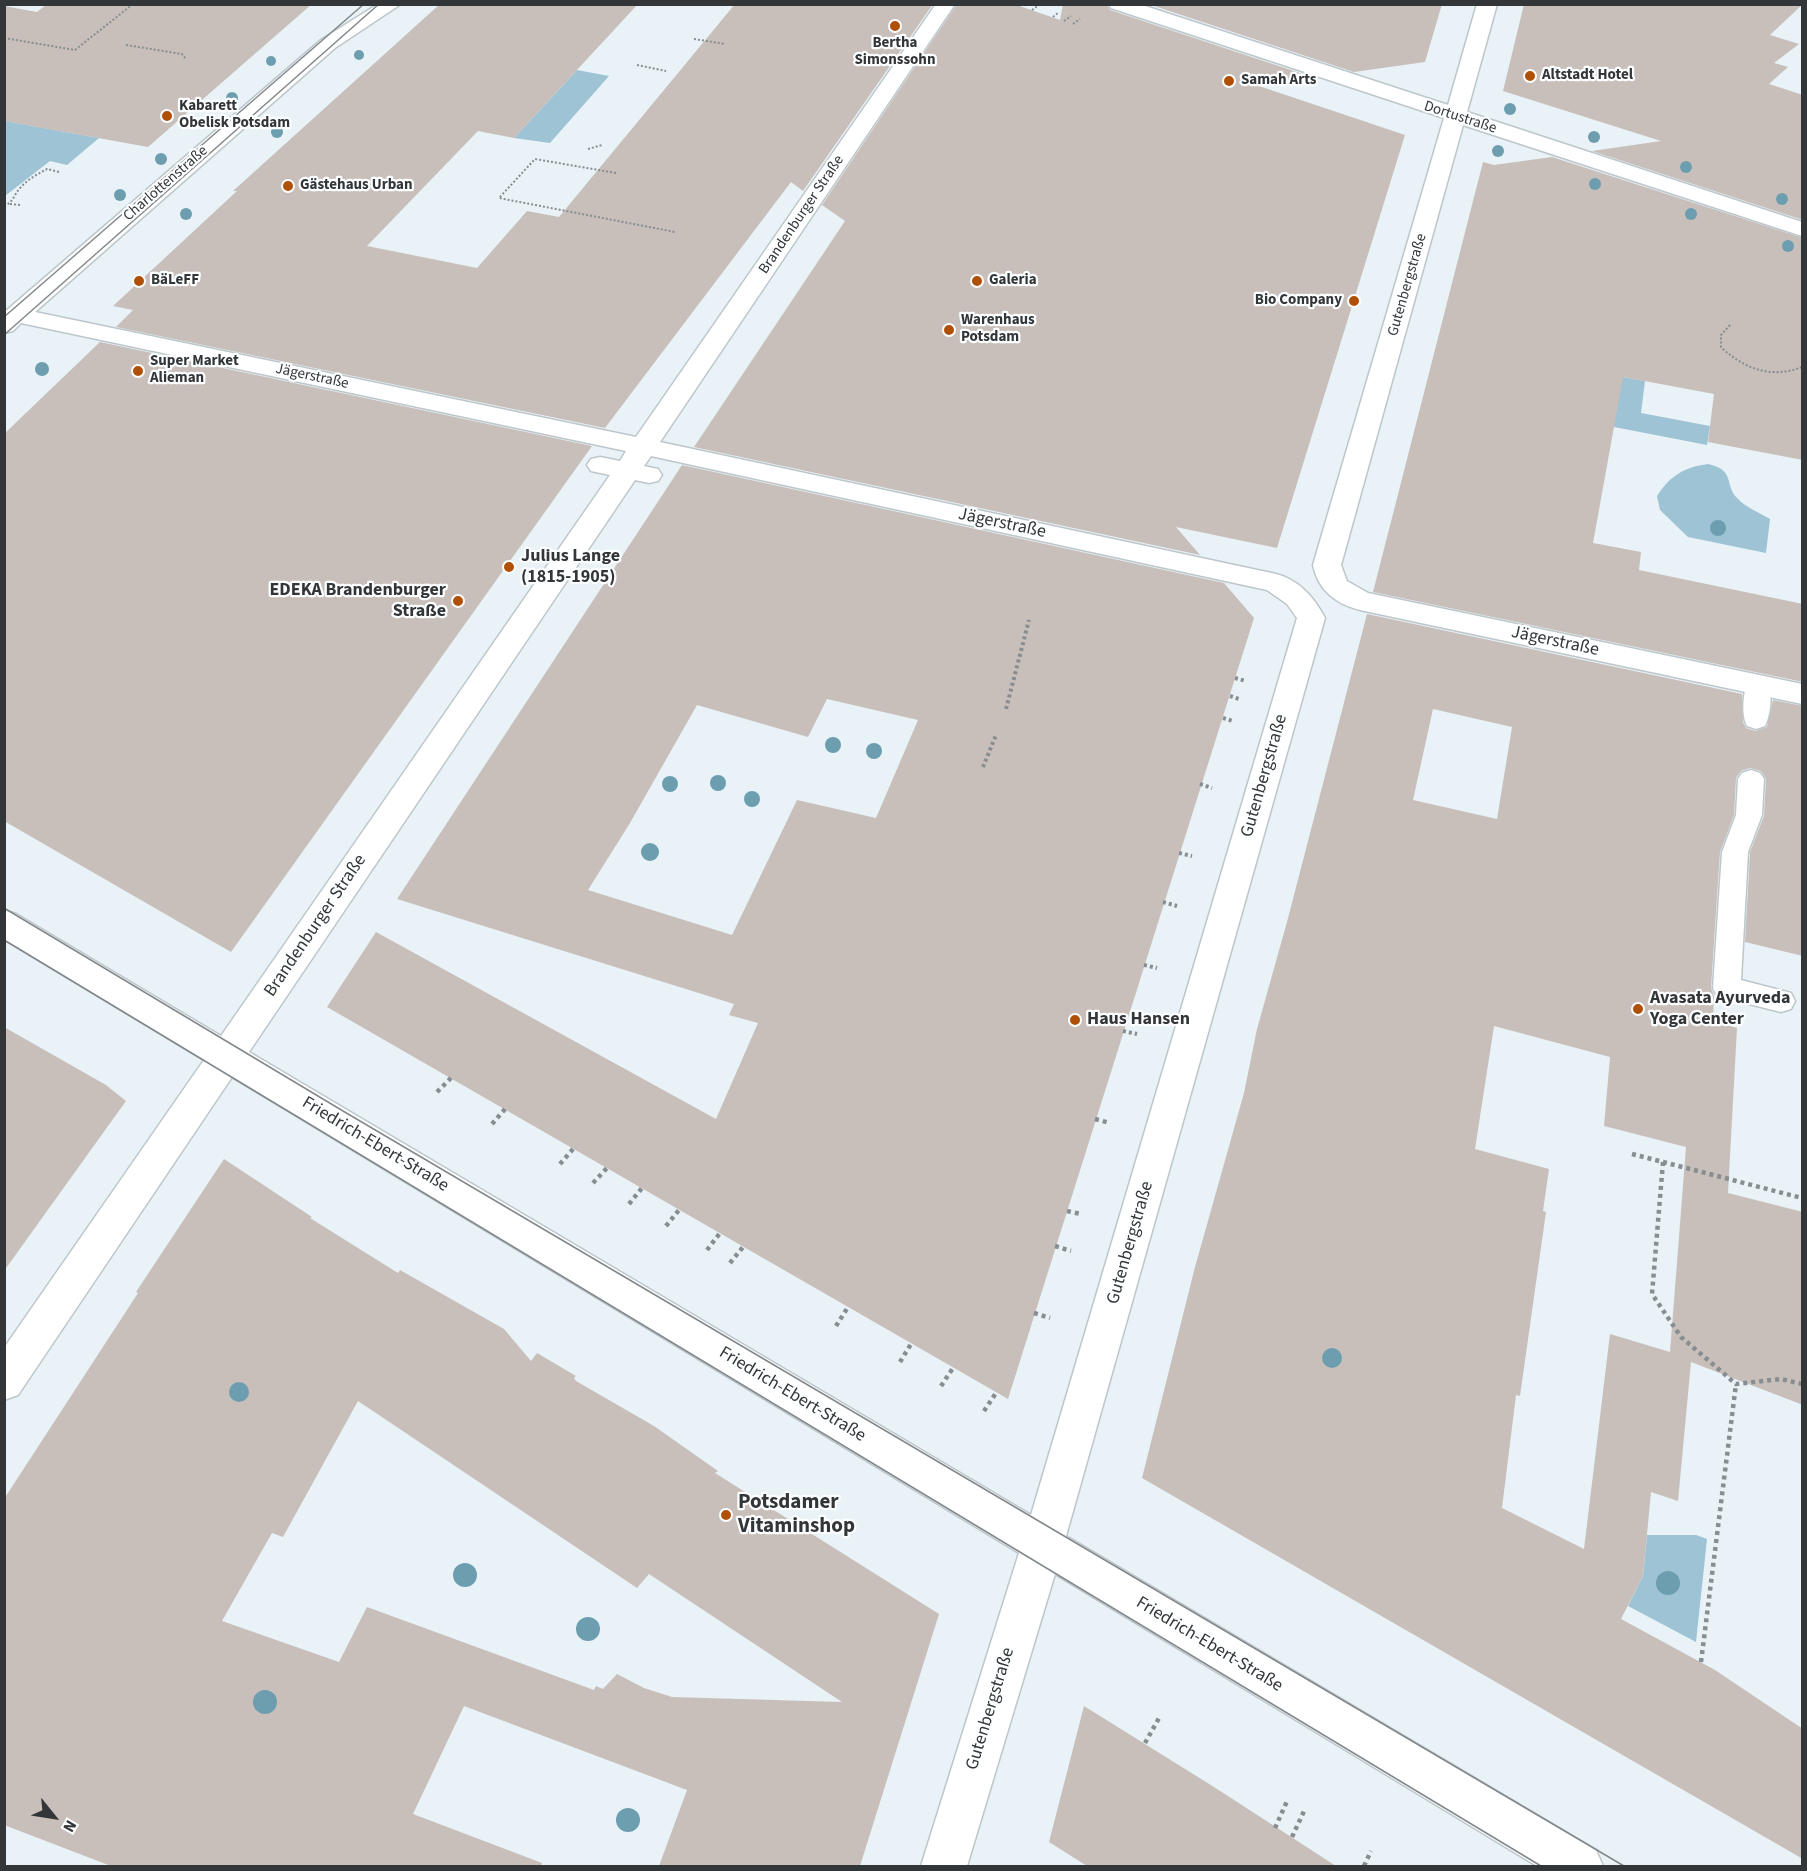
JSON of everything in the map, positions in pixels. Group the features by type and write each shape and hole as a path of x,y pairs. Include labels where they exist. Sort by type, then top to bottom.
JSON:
{"street":[{"name":"Charlottenstraße","path":"328,44 361,4"},
{"name":"Charlottenstraße","path":"10,320 328,44 392,4"},
{"name":"Brandenburger Straße","path":"4,1382 647,448 946,4"},
{"name":"Dortustraße","path":"1118,4 1456,117 1803,229"},
{"name":"Gutenbergstraße","path":"1327,565 1487,4"},
{"name":"Jägerstraße","path":"10,320 647,448 1276,583 1292,592 1304,604 1311,618"},
{"name":"Jägerstraße","path":"1327,565 1329,579 1342,592 1360,601 1803,694"},
{"name":"Gutenbergstraße","path":"944,1866 1042,1545 1311,618"},
{"name":"Friedrich-Ebert-Straße","path":"4,923 1580,1866"}],"lane":[{"path":"1756,720 1758,685"},
{"path":"1751,779 1749,815 1735,852 1727,987 1781,1001"}],"path":[{"path":"4,38 75,50 133,4"},
{"path":"1032,10 1039,5"},
{"path":"1053,17 1059,12"},
{"path":"1064,21 1071,16"},
{"path":"1073,24 1080,19"},
{"path":"694,39 725,44"},
{"path":"126,45 182,54 186,59"},
{"path":"637,65 666,70"},
{"path":"588,149 602,145"},
{"path":"616,173 535,159 499,198 675,231"},
{"path":"10,204 19,188 31,178 47,169 59,172"},
{"path":"4,206 20,205"},
{"path":"1730,326 1721,335 1721,347 1732,359 1750,368 1772,373 1794,372 1803,367"},
{"path":"1006,709 1029,620"},
{"path":"1235,678 1246,681"},
{"path":"1230,696 1239,699"},
{"path":"1223,718 1233,721"},
{"path":"983,767 996,735"},
{"path":"1200,784 1212,788"},
{"path":"1179,853 1192,856"},
{"path":"1163,902 1177,906"},
{"path":"1144,965 1157,968"},
{"path":"1123,1031 1137,1034"},
{"path":"437,1092 451,1078"},
{"path":"492,1124 505,1109"},
{"path":"1095,1119 1110,1123"},
{"path":"560,1164 573,1149"},
{"path":"1632,1154 1803,1198"},
{"path":"1663,1162 1652,1294 1681,1337 1736,1384 1781,1379 1802,1384"},
{"path":"593,1183 607,1168"},
{"path":"629,1204 642,1188"},
{"path":"666,1226 679,1210"},
{"path":"1067,1211 1081,1214"},
{"path":"707,1250 720,1233"},
{"path":"1055,1246 1071,1251"},
{"path":"730,1263 743,1247"},
{"path":"836,1326 848,1308"},
{"path":"1034,1313 1050,1318"},
{"path":"900,1362 911,1344"},
{"path":"941,1386 953,1368"},
{"path":"1701,1662 1736,1384"},
{"path":"984,1412 996,1393"},
{"path":"1145,1743 1159,1718"},
{"path":"1275,1828 1288,1799"},
{"path":"1292,1837 1305,1809"},
{"path":"1364,1866 1371,1851"}],"shaded area":[{"path":"577,70 609,76 550,143 514,138"},
{"path":"5,121 99,138 67,165 50,161 5,196"},
{"path":"1591,371 1645,381 1641,413 1710,426 1707,445 1614,427"},
{"path":"1708,464 1723,470 1733,493 1740,501 1770,519 1766,553 1688,537 1660,510 1657,496 1667,483 1685,470"},
{"path":"1647,1535 1696,1535 1707,1539 1696,1642 1628,1606 1643,1576"}],"building":[{"path":"47,4 312,4 148,147 4,121 4,6 37,12"},
{"path":"440,4 638,4 514,138 478,131 367,246 477,268 527,211 559,217 735,4 933,4 803,191 791,182 605,428 116,327 133,310 113,306 237,191 233,191"},
{"path":"957,4 1014,4 1060,20 1063,4 1107,4 1110,10 1315,78 1259,86 1405,135 1277,548 1176,527 1200,555 694,447 845,221 822,205"},
{"path":"1148,4 1442,4 1425,62 1354,72"},
{"path":"1524,4 1803,4 1770,35 1799,44 1774,63 1788,67 1769,84 1803,95 1803,220 1592,151 1661,141 1503,91"},
{"path":"1552,157 1803,238 1803,460 1708,442 1714,394 1623,377 1593,543 1641,552 1639,570 1803,604 1803,682 1373,592 1483,162 1494,165"},
{"path":"100,342 592,446 231,952 4,821 4,434"},
{"path":"682,465 1224,583 1254,618 1008,1399 327,1007 376,932 716,1119 758,1023 729,1015 734,1004 397,899","holes":["827,699 918,720 876,818 797,800 732,935 588,890 630,823 697,705 808,737"]},
{"path":"1367,614 1742,694 1743,722 1746,728 1755,731 1767,727 1773,700 1803,706 1803,956 1745,942 1750,852 1764,816 1766,779 1761,771 1750,768 1741,771 1736,778 1734,815 1720,852 1711,988 1714,996 1713,1021 1737,1028 1728,1193 1803,1212 1803,1405 1691,1362 1678,1501 1651,1492 1643,1576 1621,1619 1715,1670 1803,1729 1803,1859 1142,1478 1195,1267 1244,1093 1257,1029","holes":["1433,709 1512,727 1497,819 1413,800","1494,1026 1610,1057 1604,1126 1686,1147 1670,1352 1610,1334 1584,1549 1502,1508 1516,1395 1520,1396 1546,1212 1543,1211 1549,1169 1475,1149"]},
{"path":"4,1027 106,1085 126,1101 4,1271"},
{"path":"224,1159 312,1217 310,1218 398,1273 400,1270 504,1329 531,1361 537,1353 576,1376 574,1378 576,1381 654,1426 718,1471 715,1473 939,1614 860,1866 659,1866 687,1790 464,1706 413,1814 542,1863 541,1866 111,1866 4,1825 4,1499 138,1293 136,1292","holes":["358,1401 637,1588 649,1574 842,1702 672,1697 644,1688 617,1674 603,1689 596,1686 594,1690 367,1607 339,1662 222,1621 272,1533 283,1537"]},
{"path":"1084,1706 1336,1866 1087,1866 1049,1842"}],"tram line":[{"path":"4,317 364,4"},
{"path":"4,335 379,4"},
{"path":"4,908 343,1111 1624,1866"},
{"path":"4,940 1541,1866"}],"place":[{"name":"Bertha Simonssohn","path":"895,26"},
{"name":"Altstadt Hotel","path":"1530,76"},
{"name":"Samah Arts","path":"1229,81"},
{"name":"Kabarett Obelisk Potsdam","path":"167,116"},
{"name":"Gästehaus Urban","path":"288,186"},
{"name":"BäLeFF","path":"139,281"},
{"name":"Galeria","path":"977,281"},
{"name":"Bio Company","path":"1354,301"},
{"name":"Warenhaus Potsdam","path":"949,330"},
{"name":"Super Market Alieman","path":"138,371"},
{"name":"Julius Lange (1815-1905)","path":"509,567"},
{"name":"EDEKA Brandenburger Straße","path":"458,601"},
{"name":"Avasata Ayurveda Yoga Center","path":"1638,1009"},
{"name":"Haus Hansen","path":"1075,1020"},
{"name":"Potsdamer Vitaminshop","path":"726,1515"}]}
